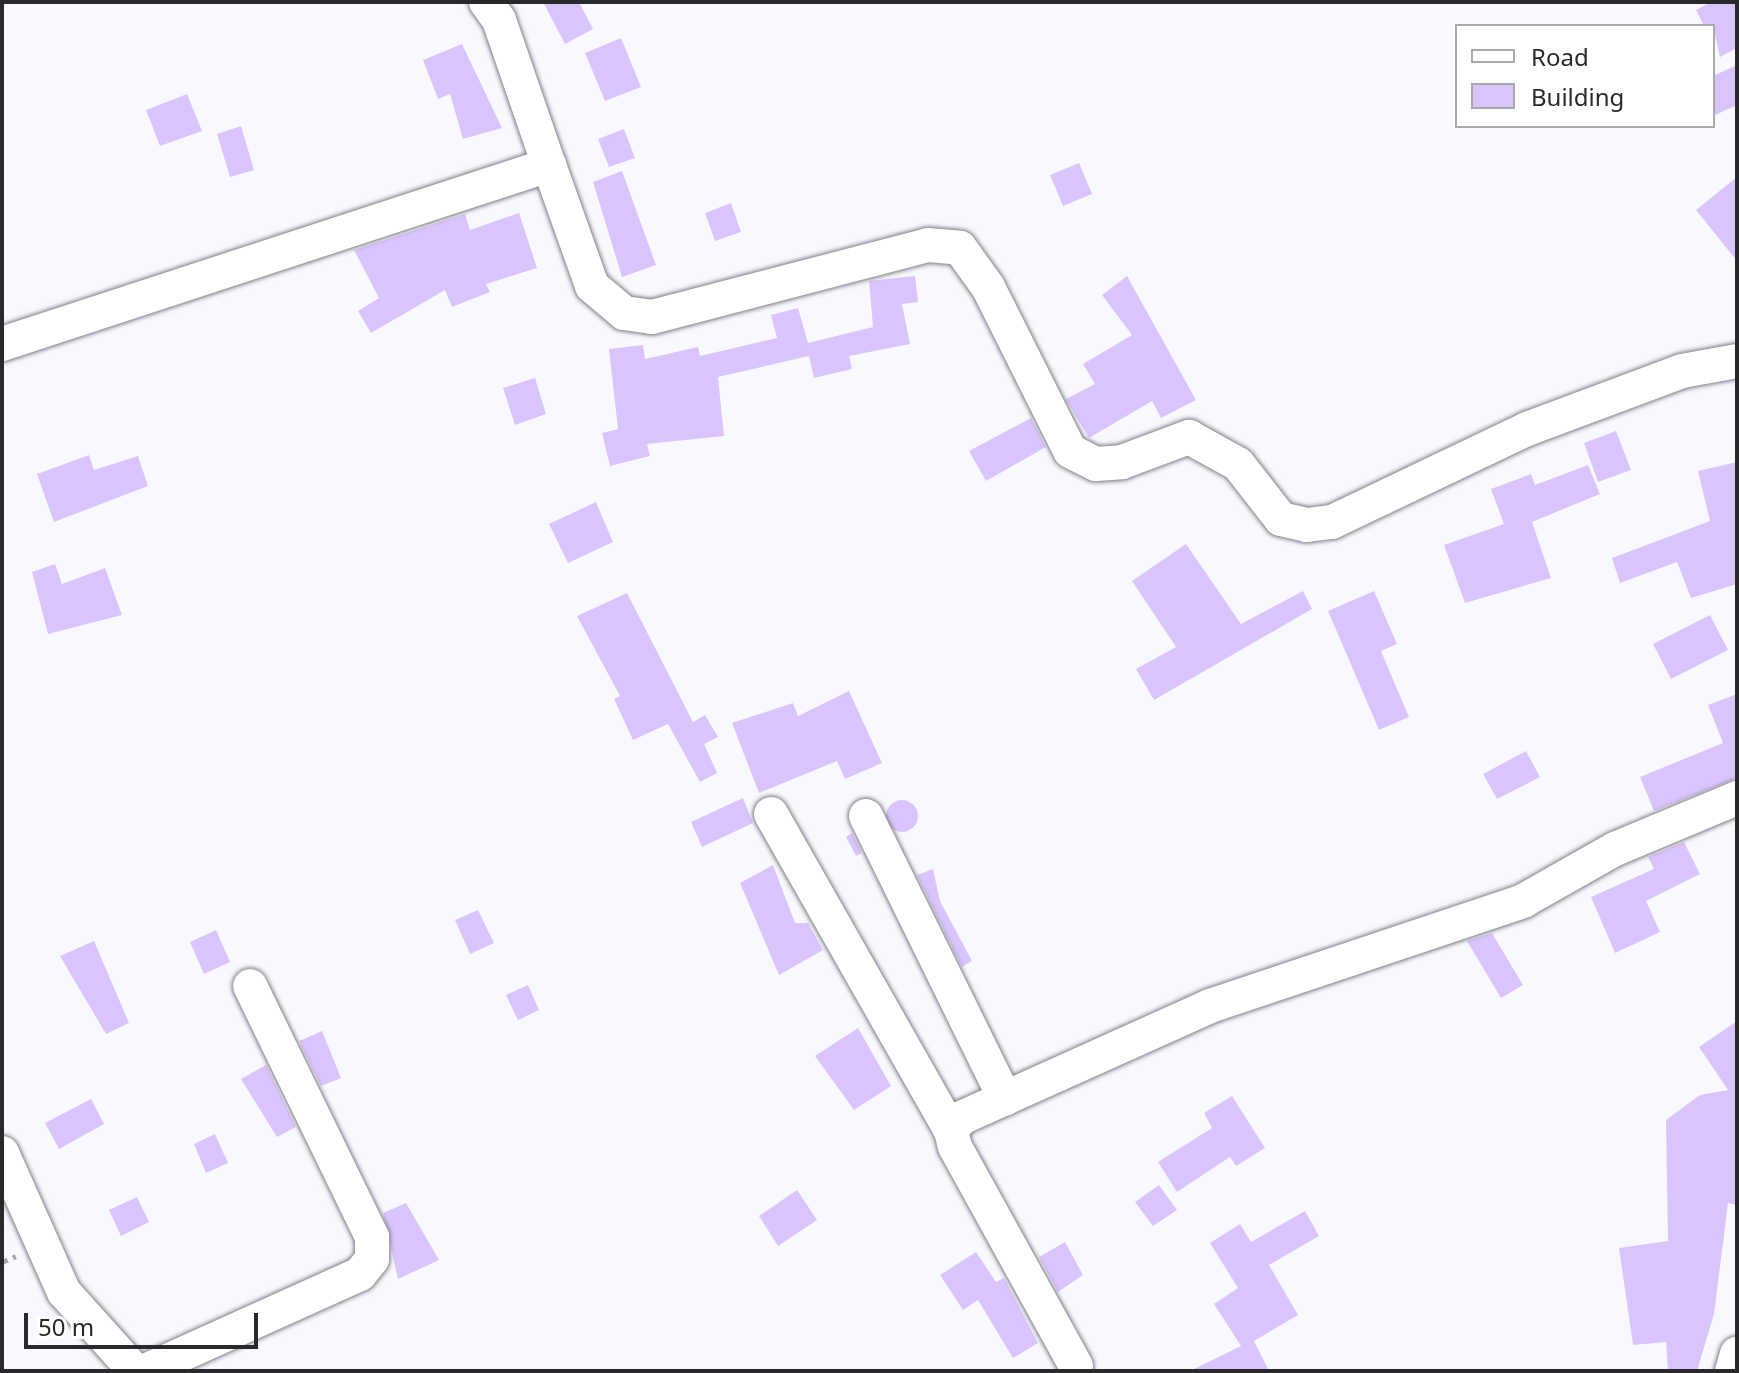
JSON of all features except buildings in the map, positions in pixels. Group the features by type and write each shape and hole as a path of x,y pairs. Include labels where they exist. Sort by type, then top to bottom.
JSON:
{"street":[{"path":"486,2 499,20 592,286 624,313 652,317 928,245 960,248 988,287 1070,451 1096,464 1122,462 1189,437 1238,464 1281,519 1307,525 1332,522 1527,429 1682,371 1737,361"},
{"path":"2,344 549,165"},
{"path":"951,1131 1005,1099 1210,1006 1523,901 1615,849 1737,798"},
{"path":"771,814 951,1131 1076,1366"},
{"path":"866,816 1005,1099"},
{"path":"145,1371 360,1274 372,1259 372,1237 250,986"},
{"path":"2,1153 64,1292 135,1371"},
{"path":"1732,1371 1737,1354"}]}
